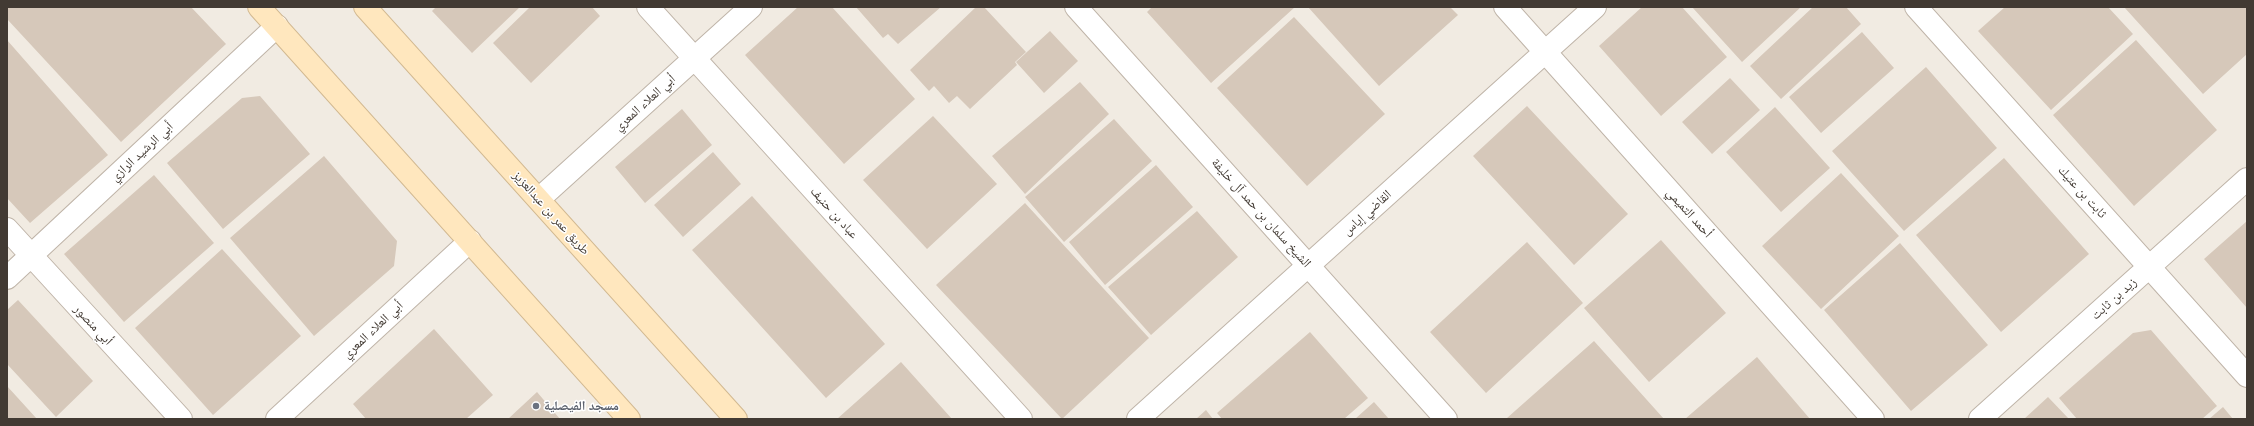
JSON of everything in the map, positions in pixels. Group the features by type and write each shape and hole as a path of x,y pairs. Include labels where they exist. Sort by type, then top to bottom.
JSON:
{"main road":[{"path":"259,7 629,419"},
{"name":"طريق عمر بن عبدالعزيز","path":"365,7 736,419"}],"street":[{"name":"عباد بن حنيف","path":"648,7 1020,419"},
{"name":"أبي العلاء المعري","path":"539,199 751,7"},
{"name":"الشيخ سلمان بن حمد آل خليفة","path":"1076,7 1446,419"},
{"name":"أحمد التميمي","path":"1505,7 1873,419"},
{"name":"القاضي إياس","path":"1138,419 1595,7"},
{"name":"ثابت بن عتيك","path":"1916,7 2247,376"},
{"name":"أبي الرشيد الرازي","path":"7,278 276,26"},
{"name":"زيد بن ثابت","path":"1980,419 2247,179"},
{"name":"أبي منصور","path":"7,229 30,257 181,419"},
{"name":"أبي العلاء المعري","path":"277,419 470,241"}],"building":[{"path":"7,7 191,7 226,44 121,142 7,19"},
{"path":"436,7 520,7 472,53 432,11"},
{"path":"530,7 592,7 600,16 531,83 493,43"},
{"path":"798,7 832,7 915,99 844,164 745,55"},
{"path":"856,7 941,7 898,44 888,34 883,38"},
{"path":"976,7 984,7 1026,52 1015,62 1017,65 970,109 957,96 949,103 934,86 929,91 910,70"},
{"path":"1152,7 1295,7 1211,83 1147,12"},
{"path":"1308,7 1450,7 1458,15 1379,86"},
{"path":"1642,7 1682,7 1727,57 1661,116 1599,46"},
{"path":"1692,7 1801,7 1742,62"},
{"path":"1813,7 1846,7 1861,24 1781,99 1750,66"},
{"path":"2005,7 2108,7 2133,34 2051,110 1978,31"},
{"path":"2124,7 2247,7 2247,54 2203,94"},
{"path":"1294,17 1385,114 1307,186 1217,88"},
{"path":"1050,31 1078,61 1044,93 1016,62"},
{"path":"1862,32 1894,68 1821,133 1789,97"},
{"path":"7,40 108,155 30,223 7,198"},
{"path":"2136,40 2217,130 2134,206 2053,115"},
{"path":"1926,67 1997,148 1904,231 1832,151"},
{"path":"1730,78 1760,110 1712,154 1682,122"},
{"path":"1080,82 1109,114 1025,194 992,156"},
{"path":"260,96 310,154 223,229 167,163 242,98"},
{"path":"1527,106 1628,214 1574,265 1473,156"},
{"path":"1775,107 1830,168 1781,212 1726,152"},
{"path":"682,109 712,145 645,203 615,167"},
{"path":"933,116 997,184 927,249 863,180"},
{"path":"1114,119 1152,161 1064,242 1025,197"},
{"path":"713,152 741,184 683,237 654,205"},
{"path":"324,156 397,241 394,266 314,336 230,238"},
{"path":"2004,158 2089,254 2001,332 1916,235"},
{"path":"1156,165 1193,207 1105,285 1069,242"},
{"path":"1841,173 1899,236 1821,309 1762,246"},
{"path":"154,175 214,243 124,322 64,254"},
{"path":"752,196 885,344 826,398 692,250"},
{"path":"1025,203 1149,338 1062,419 936,285"},
{"path":"1197,211 1238,257 1151,335 1108,287"},
{"path":"2247,221 2247,308 2204,259"},
{"path":"1661,240 1726,313 1649,382 1584,308"},
{"path":"1527,242 1583,303 1486,393 1430,332"},
{"path":"1900,243 1988,345 1911,411 1824,310"},
{"path":"222,249 301,336 213,415 135,328"},
{"path":"18,300 93,381 56,417 7,364 7,310"},
{"path":"434,329 493,395 466,419 366,419 353,404"},
{"path":"2151,330 2217,406 2202,419 2077,419 2059,398 2133,333"},
{"path":"1310,332 1368,398 1344,419 1222,419 1217,413"},
{"path":"1594,341 1664,419 1507,418"},
{"path":"1757,357 1810,419 1685,419"},
{"path":"901,362 952,419 837,419"},
{"path":"7,386 37,419 7,419"},
{"name":"مسجد الفيصلية","path":"537,392 560,419 508,419"},
{"path":"2048,397 2069,419 2024,419"},
{"path":"1374,402 1389,419 1355,419"},
{"path":"2223,407 2233,419 2209,419"},
{"path":"1206,410 1213,419 1196,419"}],"place":[{"name":"مسجد الفيصلية","path":"536,406"}]}
